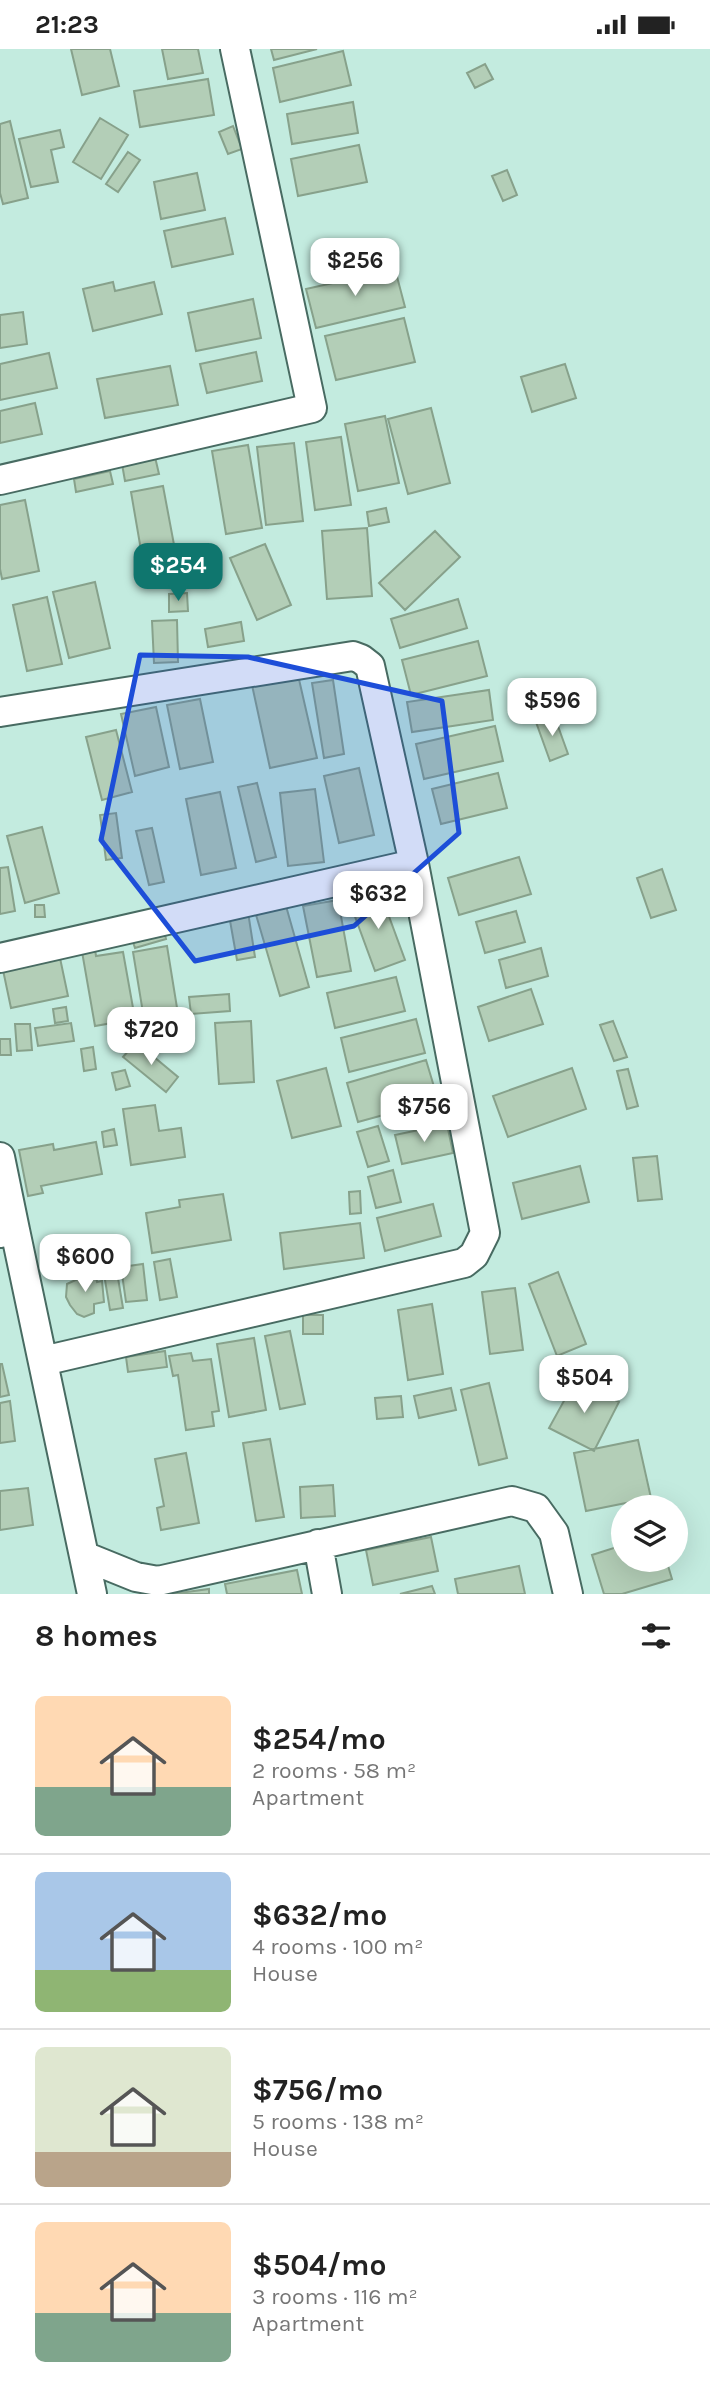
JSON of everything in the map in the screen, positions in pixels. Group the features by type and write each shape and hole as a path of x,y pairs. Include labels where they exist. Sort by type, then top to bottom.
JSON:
{"street":[{"path":"0,480 312,408 235,49"},
{"path":"0,712 353,656 370,666 414,865 485,1233 474,1255 464,1263 43,1361"},
{"path":"0,958 414,865"},
{"path":"0,1157 8,1231 43,1361 92,1594"},
{"path":"84,1556 136,1577 158,1581 512,1500 536,1509 554,1533 568,1594"},
{"path":"318,1545 327,1594"}],"highlighted area":[{"path":"140,655 248,657 442,701 459,833 354,926 195,961 101,840"}],"building":[{"path":"71,49 110,49 119,86 82,95"},
{"path":"162,49 198,49 203,73 168,79"},
{"path":"271,49 317,49 274,60"},
{"path":"343,51 351,85 280,102 273,68"},
{"path":"485,64 493,79 475,88 467,73"},
{"path":"208,79 214,115 140,127 134,91"},
{"path":"353,102 358,133 292,144 287,114"},
{"path":"100,118 128,135 101,179 73,162"},
{"path":"10,121 28,198 3,204 0,193 0,124"},
{"path":"233,126 242,149 228,154 219,132"},
{"path":"60,130 64,147 51,150 58,182 31,187 19,139"},
{"path":"359,145 367,182 298,196 291,159"},
{"path":"128,152 140,160 118,192 106,184"},
{"path":"507,170 517,195 503,201 492,176"},
{"path":"197,173 205,210 161,219 154,182"},
{"path":"225,218 233,254 172,267 164,231"},
{"path":"395,269 405,307 316,328 306,289"},
{"path":"113,282 115,291 154,282 162,314 93,331 83,289"},
{"path":"253,299 261,338 196,351 188,313"},
{"path":"23,312 27,344 0,348 0,315"},
{"path":"404,318 415,362 336,380 325,336"},
{"path":"256,352 262,381 207,393 200,364"},
{"path":"49,353 57,388 0,400 0,364"},
{"path":"565,364 576,398 532,412 521,377"},
{"path":"170,366 178,405 105,418 97,379"},
{"path":"35,403 42,434 0,443 0,411"},
{"path":"431,408 450,483 408,494 388,419"},
{"path":"385,416 399,483 358,491 345,424"},
{"path":"341,437 351,505 315,510 306,442"},
{"path":"294,443 303,521 266,525 257,447"},
{"path":"248,445 262,528 226,534 212,451"},
{"path":"155,457 159,474 125,481 122,464"},
{"path":"110,471 113,484 76,492 74,479"},
{"path":"163,486 175,550 142,556 131,492"},
{"path":"25,500 39,571 2,579 0,505"},
{"path":"386,508 389,522 369,526 367,512"},
{"path":"367,528 372,596 327,599 322,531"},
{"path":"435,531 460,557 405,610 379,583"},
{"path":"265,544 291,605 257,620 230,558"},
{"path":"176,560 179,579 144,585 140,565"},
{"path":"95,582 110,648 69,658 53,592"},
{"path":"187,593 188,611 169,612 169,594"},
{"path":"47,597 62,664 27,671 13,605"},
{"path":"458,599 467,628 400,648 391,619"},
{"path":"177,620 178,662 154,663 152,621"},
{"path":"241,622 244,641 208,647 205,629"},
{"path":"478,641 487,676 411,695 402,660"},
{"path":"298,675 317,758 270,768 252,685"},
{"path":"333,680 344,754 324,758 312,683"},
{"path":"489,690 493,720 412,732 407,702"},
{"path":"200,699 213,762 180,769 167,705"},
{"path":"156,707 169,767 135,776 121,714"},
{"path":"554,715 568,754 550,761 536,722"},
{"path":"495,726 503,761 424,779 416,744"},
{"path":"116,730 132,792 102,800 86,737"},
{"path":"359,768 374,835 339,843 324,776"},
{"path":"498,773 507,808 441,824 432,789"},
{"path":"257,783 276,857 256,862 238,787"},
{"path":"315,789 324,862 288,866 280,793"},
{"path":"220,792 236,868 201,875 186,799"},
{"path":"116,813 122,858 106,860 100,815"},
{"path":"42,827 59,893 25,903 7,836"},
{"path":"152,828 164,882 149,885 136,831"},
{"path":"519,857 531,894 459,915 448,878"},
{"path":"8,867 15,911 0,914 0,868"},
{"path":"662,869 676,910 651,918 637,878"},
{"path":"380,892 405,960 375,971 350,903"},
{"path":"284,899 309,987 280,996 254,908"},
{"path":"338,900 351,971 317,977 303,906"},
{"path":"35,905 44,905 45,917 35,917"},
{"path":"516,911 525,942 485,953 476,922"},
{"path":"248,912 255,957 237,960 229,915"},
{"path":"163,926 166,939 135,948 131,936"},
{"path":"94,943 96,956 123,952 135,1019 95,1026 81,946"},
{"path":"167,946 178,1014 144,1019 133,952"},
{"path":"541,948 548,976 506,988 499,960"},
{"path":"60,958 68,996 11,1008 3,970"},
{"path":"396,977 405,1011 335,1028 327,993"},
{"path":"531,989 543,1024 489,1041 478,1007"},
{"path":"229,994 230,1011 191,1014 189,997"},
{"path":"66,1007 68,1021 55,1023 53,1009"},
{"path":"416,1019 425,1053 349,1072 341,1038"},
{"path":"251,1021 254,1082 219,1084 215,1023"},
{"path":"613,1021 627,1057 614,1061 600,1025"},
{"path":"71,1023 74,1041 38,1046 35,1028"},
{"path":"15,1024 30,1024 32,1050 17,1051"},
{"path":"0,1039 10,1039 11,1055 0,1055"},
{"path":"136,1042 178,1077 166,1092 123,1057"},
{"path":"93,1047 96,1069 84,1071 81,1049"},
{"path":"426,1060 438,1100 358,1122 347,1083"},
{"path":"326,1068 341,1126 292,1138 277,1081"},
{"path":"572,1068 586,1109 508,1137 493,1096"},
{"path":"628,1069 638,1106 627,1109 617,1071"},
{"path":"125,1070 130,1086 116,1090 112,1073"},
{"path":"155,1105 159,1131 181,1128 185,1157 131,1165 123,1109"},
{"path":"447,1124 453,1153 402,1164 395,1135"},
{"path":"378,1126 389,1161 368,1167 357,1132"},
{"path":"114,1129 117,1145 104,1147 102,1132"},
{"path":"96,1142 102,1174 41,1186 43,1193 28,1196 19,1150 53,1144 54,1150"},
{"path":"657,1156 662,1199 638,1201 633,1158"},
{"path":"580,1166 589,1202 522,1219 513,1183"},
{"path":"393,1170 401,1202 376,1208 368,1177"},
{"path":"360,1191 361,1213 350,1214 349,1192"},
{"path":"223,1194 231,1240 152,1253 146,1213 180,1207 179,1200"},
{"path":"433,1204 441,1236 385,1251 377,1218"},
{"path":"360,1223 364,1258 284,1269 280,1233"},
{"path":"170,1259 177,1297 160,1300 154,1262"},
{"path":"143,1264 147,1300 126,1302 121,1267"},
{"path":"95,1271 97,1282 102,1281 104,1302 94,1304 94,1313 84,1317 77,1314 70,1305 66,1297 67,1284"},
{"path":"117,1272 123,1308 110,1310 104,1274"},
{"path":"558,1272 586,1344 557,1356 529,1284"},
{"path":"515,1288 523,1350 490,1354 482,1292"},
{"path":"432,1304 443,1374 408,1380 398,1310"},
{"path":"303,1315 323,1315 323,1334 303,1334"},
{"path":"290,1331 305,1404 280,1409 265,1336"},
{"path":"254,1338 266,1410 229,1417 217,1344"},
{"path":"165,1351 167,1367 128,1372 126,1357"},
{"path":"191,1353 193,1361 211,1359 219,1411 212,1412 214,1426 186,1430 178,1375 173,1376 169,1356"},
{"path":"0,1364 9,1395 0,1397"},
{"path":"576,1379 619,1402 594,1451 549,1428"},
{"path":"489,1383 507,1458 479,1465 461,1390"},
{"path":"451,1388 456,1410 419,1418 414,1396"},
{"path":"401,1396 403,1417 377,1419 375,1398"},
{"path":"10,1401 15,1441 0,1443 0,1403"},
{"path":"270,1439 284,1517 256,1521 243,1443"},
{"path":"638,1440 650,1495 611,1495 611,1506 586,1511 574,1453"},
{"path":"186,1453 199,1523 161,1530 157,1508 164,1506 155,1459"},
{"path":"333,1485 335,1516 301,1518 300,1487"},
{"path":"28,1488 33,1525 0,1530 0,1491"},
{"path":"431,1537 438,1571 373,1585 366,1550"},
{"path":"611,1549 611,1572 670,1572 672,1579 622,1594 604,1594 592,1555"},
{"path":"519,1566 525,1594 458,1594 455,1579"},
{"path":"297,1570 302,1594 227,1594 225,1584"},
{"path":"432,1586 435,1594 400,1594"},
{"path":"209,1589 209,1594 172,1594"}]}
